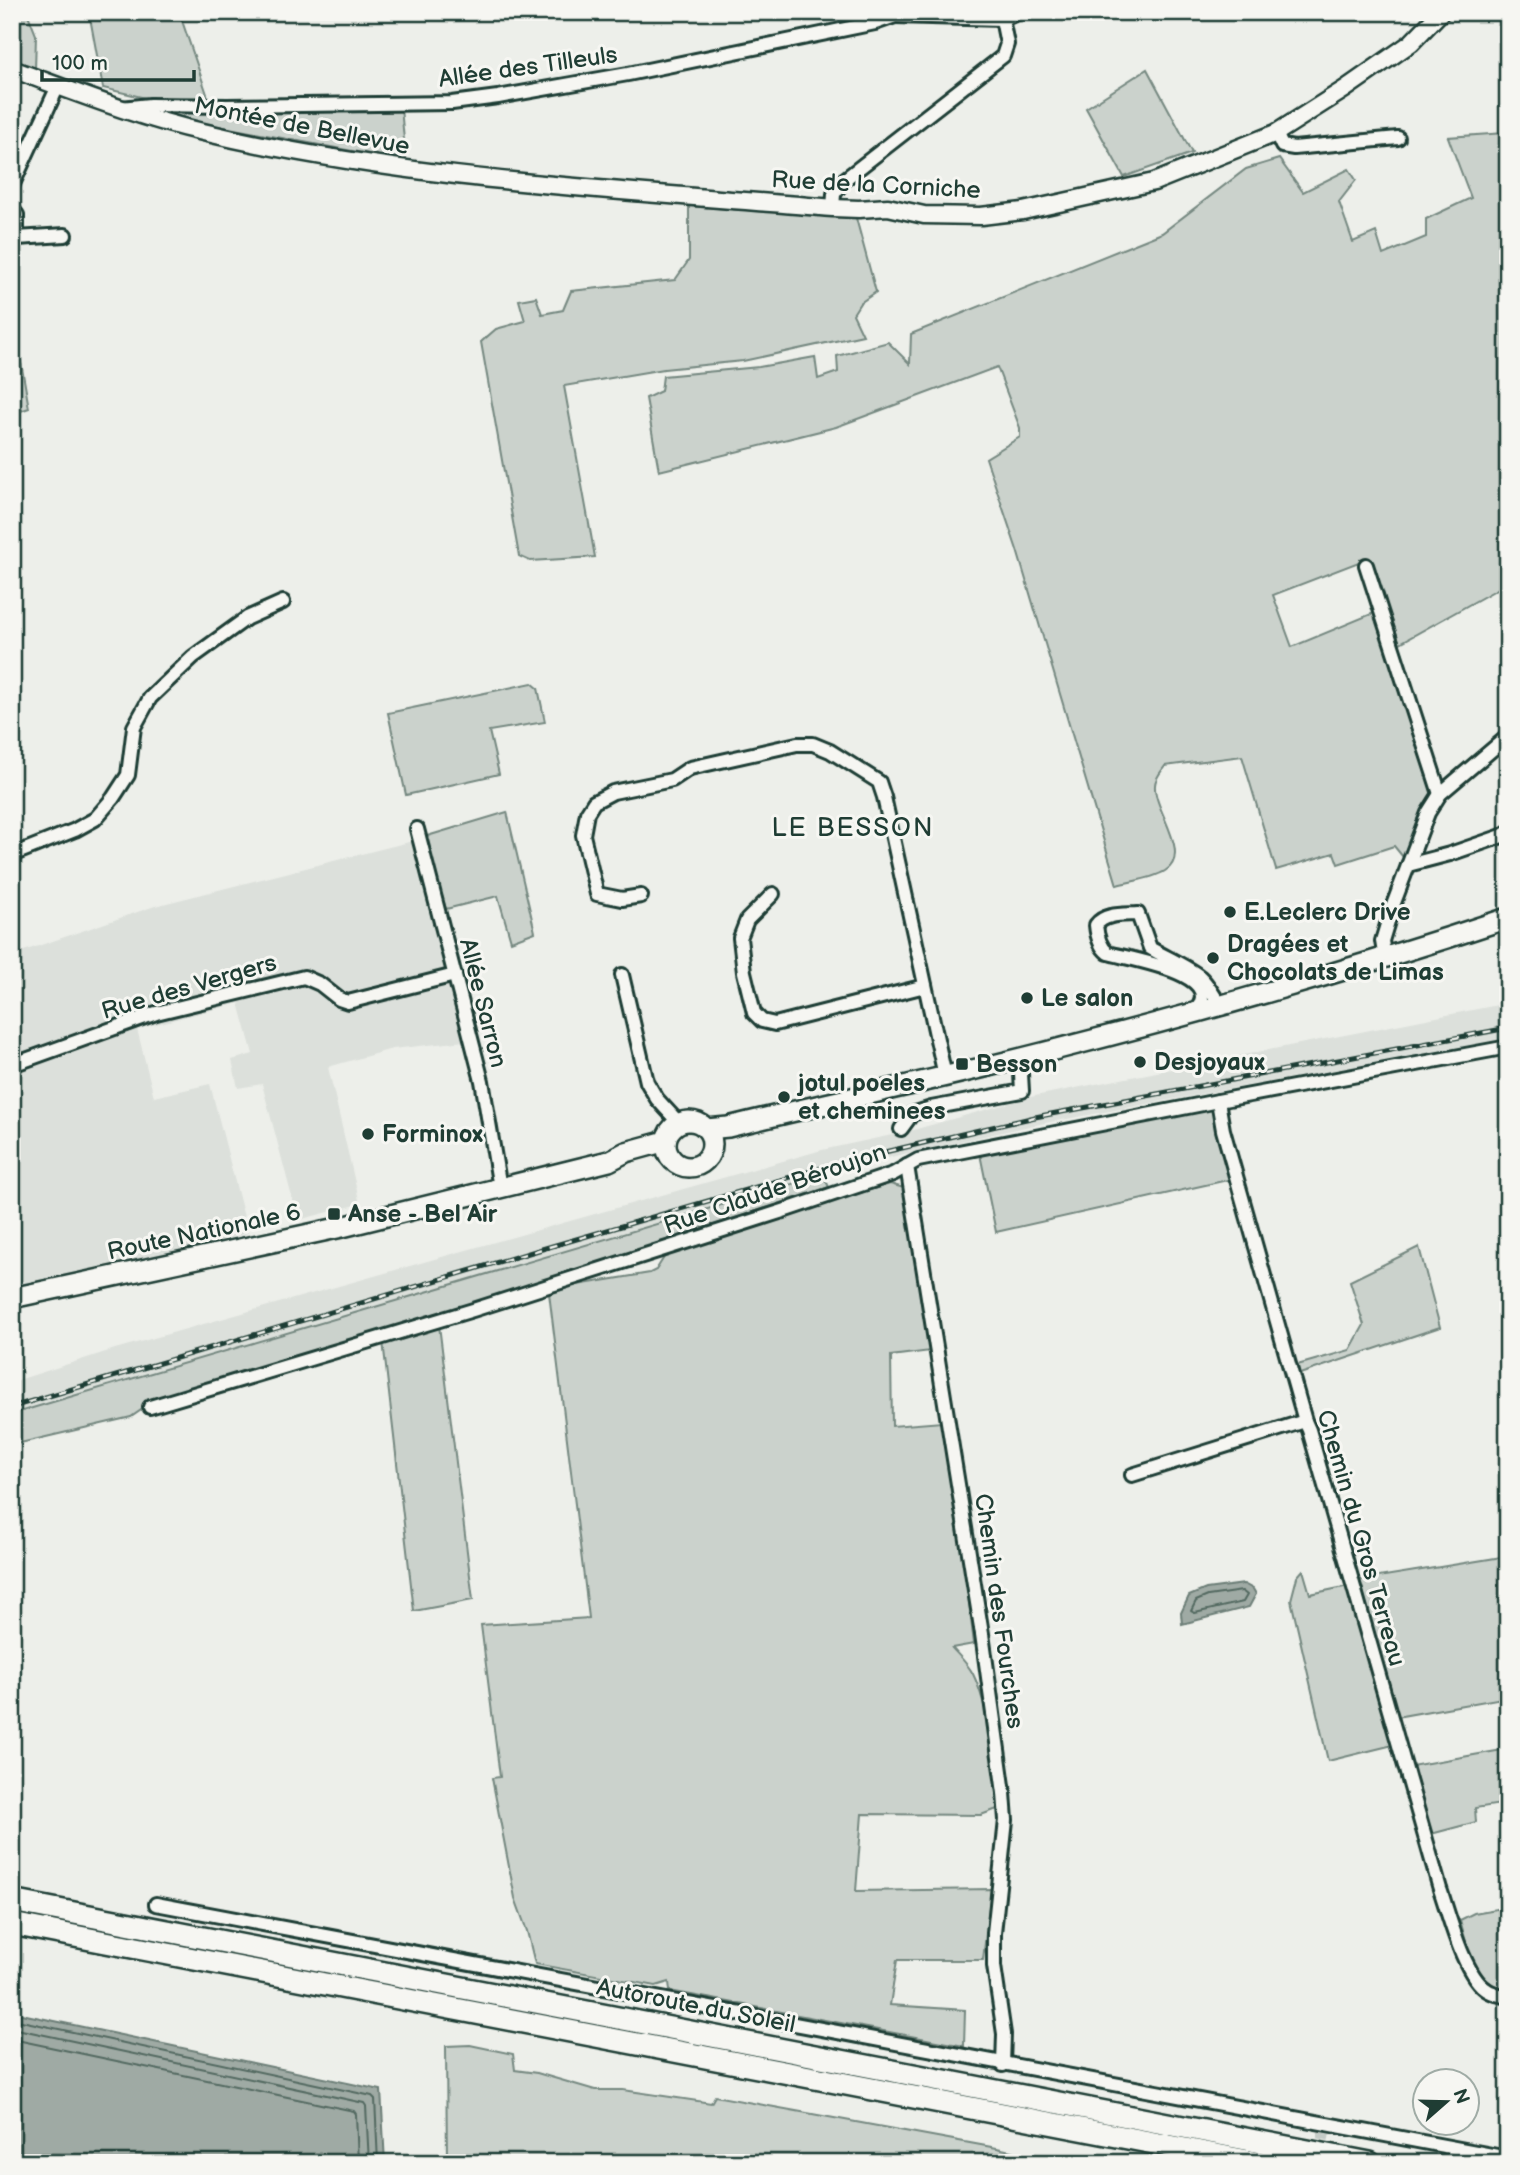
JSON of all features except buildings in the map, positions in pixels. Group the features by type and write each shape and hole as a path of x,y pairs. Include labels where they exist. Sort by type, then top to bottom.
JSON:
{"highway":[{"name":"Autoroute du Soleil","path":"12,1901 1370,2163"},
{"name":"Autoroute du Soleil","path":"12,1924 1258,2163"}],"main road":[{"name":"Rue de la Corniche","path":"424,172 833,208 888,207 941,216 981,216 1023,211 1154,182 1276,133 1411,43 1441,12"},
{"name":"Montée de Bellevue","path":"12,69 119,109 202,132 424,172"},
{"path":"709,1135 728,1127 1191,1014 1385,958 1508,918"},
{"path":"709,1135 1019,1065 1197,1021 1508,931"},
{"path":"694,1122 709,1135 708,1156 696,1166 680,1165 668,1148 673,1128 679,1124 694,1122"},
{"name":"Route Nationale 6","path":"12,1298 235,1251 609,1161 629,1162 668,1148"},
{"path":"12,1309 162,1273 235,1251"}],"street":[{"path":"833,208 834,194 845,179 1003,56 1007,44 1002,19 1020,12"},
{"name":"Allée des Tilleuls","path":"119,109 149,105 452,103 642,71 875,23 893,14 1002,19"},
{"path":"12,186 58,86"},
{"path":"1276,133 1282,146 1294,148 1398,138"},
{"path":"12,209 17,215 17,239 65,235"},
{"path":"1366,565 1440,794"},
{"path":"12,855 51,841 94,819 113,798 128,775 135,727 150,698 193,657 236,625 283,603"},
{"path":"1385,958 1382,941 1428,813 1440,794 1508,736"},
{"path":"641,896 622,899 597,894 583,835 587,813 594,802 613,792 672,780 690,768 797,744 813,744 830,751 879,782 945,1076"},
{"name":"Allée Sarron","path":"417,829 482,1081 500,1188"},
{"path":"1408,865 1450,855 1508,832"},
{"path":"773,894 747,920 740,938 744,972 754,1013 762,1021 775,1024 925,986"},
{"path":"1191,1014 1199,1006 1202,996 1198,988 1171,969 1123,957 1102,948 1096,926 1100,919 1138,914 1150,948 1198,974 1222,1005"},
{"name":"Rue des Vergers","path":"12,1065 156,1013 304,977 348,1002 455,975"},
{"path":"622,975 647,1082 657,1099 679,1124"},
{"name":"Rue Claude Béroujon","path":"150,1407 472,1310 783,1211 893,1174 918,1160 1508,1046"},
{"path":"901,1129 912,1114 1022,1091 1019,1065"},
{"name":"Chemin du Gros Terreau","path":"1218,1101 1223,1130 1440,1889 1467,1964 1478,1983 1488,1991 1508,1997"},
{"name":"Chemin des Fourches","path":"907,1166 980,1620 1004,1793 1006,1820 993,1933 994,1966 1004,2034 1004,2059"},
{"path":"1132,1475 1305,1421"},
{"path":"156,1903 1004,2059 1325,2128 1508,2158"}],"shaded area":[{"path":"12,12 27,12 36,35 35,70 12,62"},
{"path":"89,12 179,12 208,97 150,99 103,88"},
{"path":"1147,69 1192,153 1124,177 1086,108"},
{"path":"401,108 406,161 186,120 181,112"},
{"path":"1505,133 1508,141 1508,583 1400,643 1369,558 1273,595 1292,647 1376,612 1436,788 1403,857 1394,846 1338,864 1334,853 1276,870 1242,756 1165,766 1155,785 1156,795 1174,843 1173,863 1154,876 1117,885 1017,550 986,458 1020,437 1020,428 997,367 836,427 659,471 646,398 661,391 663,376 759,367 815,357 818,379 838,372 837,356 888,342 910,364 911,334 1162,233 1246,169 1279,159 1303,192 1349,169 1356,180 1339,202 1353,242 1376,232 1383,255 1426,237 1426,219 1471,198 1448,137"},
{"path":"689,206 856,218 876,292 860,303 853,314 863,335 743,361 664,369 564,386 595,557 530,561 519,556 481,342 496,329 525,321 519,300 536,297 542,314 563,310 571,291 675,280 689,260"},
{"path":"12,311 29,408 12,414"},
{"path":"532,683 538,688 545,722 489,731 499,774 406,795 388,713"},
{"path":"507,812 535,932 511,941 498,896 446,909 424,837"},
{"path":"417,840 464,1041 392,1049 328,1067 360,1204 298,1220 262,1084 238,1088 232,1060 253,1054 239,1003 137,1029 154,1097 210,1084 248,1233 12,1292 12,955 155,906"},
{"path":"1508,1003 1508,1038 1034,1125 899,1155 823,1175 12,1414 12,1382 115,1349 822,1150 906,1132 1035,1096"},
{"path":"1215,1108 1232,1179 996,1232 980,1154"},
{"path":"823,1175 829,1187 535,1286 150,1404 131,1417 12,1445 12,1414"},
{"path":"890,1184 904,1188 931,1351 891,1356 892,1426 942,1422 959,1520 974,1644 952,1648 971,1670 984,1704 1000,1808 981,1815 862,1814 856,1891 991,1889 983,1960 897,1960 890,2005 965,2010 964,2046 670,1991 669,1982 656,1986 535,1964 515,1898 492,1778 500,1777 481,1625 589,1618 549,1293 571,1286 650,1273 656,1270 668,1251"},
{"path":"1419,1247 1440,1327 1297,1375 1294,1366 1350,1350 1364,1325 1350,1281"},
{"path":"439,1325 473,1600 414,1611 383,1341"},
{"path":"1508,1556 1508,1697 1396,1717 1360,1580"},
{"path":"1303,1570 1310,1594 1349,1586 1393,1745 1328,1761 1291,1600 1297,1577"},
{"path":"1508,1749 1508,1803 1475,1808 1476,1822 1431,1834 1411,1766"},
{"path":"1508,1907 1508,1991 1495,1986 1479,1972 1470,1954 1460,1920 1474,1913"},
{"path":"470,2045 513,2054 515,2070 537,2073 595,2090 623,2090 711,2103 715,2096 1066,2163 447,2163 446,2046"}],"water":[{"path":"1244,1584 1256,1594 1249,1607 1182,1624 1181,1613 1189,1596 1206,1589"},
{"path":"12,2012 381,2090 385,2163 12,2163"}],"tunnel":[{"path":"1319,2157 1324,2133"}],"railway":[{"path":"12,1407 846,1161 1035,1117 1508,1028"}],"place":[{"name":"E.Leclerc Drive","path":"1230,912"},
{"name":"Dragées et Chocolats de Limas","path":"1213,958"},
{"name":"Le salon","path":"1027,998"},
{"name":"Desjoyaux","path":"1140,1062"},
{"name":"Besson","path":"962,1064"},
{"name":"jotul poeles et cheminees","path":"784,1097"},
{"name":"Forminox","path":"368,1134"},
{"name":"Anse - Bel Air","path":"334,1214"}],"district":[{"name":"LE BESSON","path":"853,828"}]}
